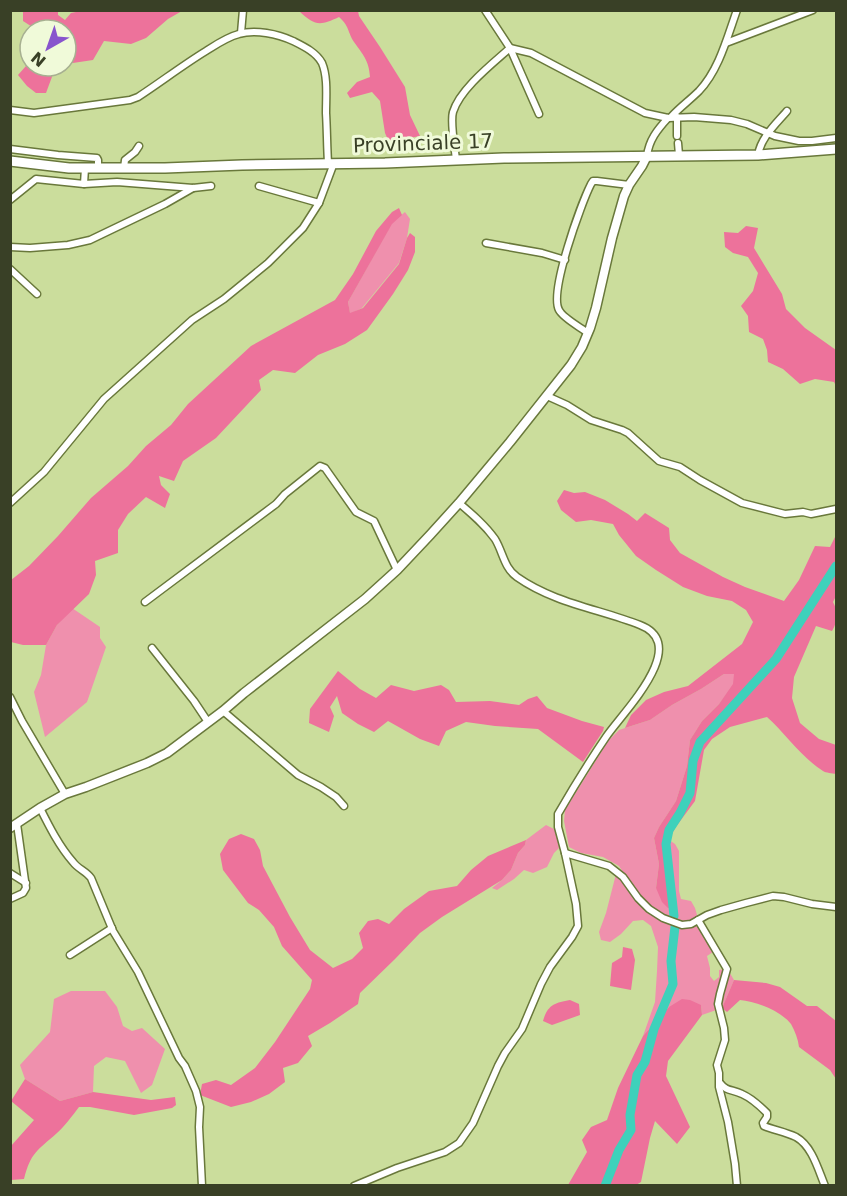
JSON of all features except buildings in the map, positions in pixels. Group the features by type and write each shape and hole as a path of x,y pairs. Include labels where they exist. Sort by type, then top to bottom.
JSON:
{"main road":[{"name":"Provinciale 17","path":"10,161 98,169 758,154 837,149"}],"street":[{"path":"241,33 243,10"},
{"path":"485,10 510,48 539,114"},
{"path":"10,899 23,893 26,888 14,826 65,794 167,753 365,599 397,570 459,503 547,396 571,365 588,333 618,213 629,185 647,156 654,134 703,86 720,57 737,10"},
{"path":"726,43 813,10"},
{"path":"10,110 34,113 130,100 138,97 226,38 254,32 289,40 316,54 321,62 325,72 331,163 319,203 303,228 268,263 192,320 104,399 44,472 10,502"},
{"path":"510,48 531,53 645,113 731,120 747,124 767,134 799,141 837,138"},
{"path":"456,160 453,111 469,86 510,48"},
{"path":"758,154 759,147 767,134 787,111"},
{"path":"672,117 679,155"},
{"path":"124,168 125,160 139,146"},
{"path":"10,149 97,158 99,160 98,169"},
{"path":"34,152 36,164"},
{"path":"84,184 86,168"},
{"path":"10,200 36,179 79,184 117,182 193,188 211,186"},
{"path":"588,333 562,315 557,306 558,287 565,260 591,184 597,181 629,185"},
{"path":"259,186 319,203"},
{"path":"10,247 40,248 90,240 193,188"},
{"path":"486,243 565,260"},
{"path":"10,269 37,294"},
{"path":"547,396 591,420 628,433 659,460 680,467 742,503 785,514 803,512 811,514 837,509"},
{"path":"146,602 276,504 320,466 325,468 356,512 374,521 397,570"},
{"path":"354,1185 397,1168 440,1155 454,1147 468,1131 501,1059 522,1029 546,975 578,926 576,904 558,827 558,814 608,734 651,676 659,650 658,642 651,631 642,625 561,600 518,578 507,567 498,544 488,531 459,503"},
{"path":"152,648 208,722"},
{"path":"10,697 65,794"},
{"path":"223,711 298,775 329,792 344,806"},
{"path":"40,808 69,858 91,878 112,928 138,972 196,1091 200,1107 202,1185"},
{"path":"565,853 605,864 614,869 643,903 663,918 682,925 773,896 837,907"},
{"path":"10,873 26,883"},
{"path":"698,920 727,969 718,1004 726,1035 725,1046 717,1065 737,1185"},
{"path":"70,955 112,928"},
{"path":"719,1082 725,1089 746,1096 767,1113 764,1126 802,1141 813,1157 825,1185"}],"shaded area":[{"path":"23,11 58,11 58,15 62,18 23,18"},
{"path":"81,11 182,11 168,19 146,38 131,44 104,41 93,60 78,62 78,18 67,18 71,13"},
{"path":"299,11 358,11 405,87 410,115 420,136 389,142 385,133 380,101 372,92 350,98 347,93 357,82 370,77 367,62 345,24 339,17 322,23 314,22"},
{"path":"20,78 52,78 46,93 36,93"},
{"path":"399,208 402,215 392,224 348,302 350,313 363,308 399,264 410,233 415,237 415,252 408,270 367,330 345,344 318,355 295,373 273,370 259,380 261,390 216,438 183,461 174,481 159,476 161,485 170,494 165,508 146,497 128,514 118,530 118,553 95,561 96,575 89,594 57,625 46,645 23,645 11,642 11,580 29,566 91,498 128,466 146,446 171,425 188,404 251,346 335,300 353,274 376,231 392,212"},
{"path":"405,212 410,219 399,263 362,308 350,314 348,302 392,223"},
{"path":"746,226 758,228 754,248 782,294 786,309 805,328 836,350 836,386 834,382 815,379 800,384 783,369 768,362 763,339 749,332 748,316 741,306 753,291 758,273 748,257 733,253 725,247 724,232 738,233"},
{"path":"564,490 574,493 585,492 605,500 637,521 645,513 669,528 670,540 680,553 723,577 784,601 799,580 815,546 830,547 836,535 836,596 833,602 836,613 835,624 832,631 816,626 794,677 792,698 800,723 819,739 836,745 836,774 824,772 815,766 767,717 730,727 712,739 704,750 695,801 669,840 677,908 668,908 662,902 656,888 659,864 654,838 676,801 687,766 690,740 702,721 719,704 733,684 734,674 724,674 650,720 625,728 631,715 646,700 664,692 688,686 742,644 753,622 746,610 732,601 707,596 683,587 636,556 613,524 591,520 576,522 561,510 557,501"},
{"path":"72,608 100,627 100,638 106,647 87,702 45,737 34,692 41,675 46,645 57,625"},
{"path":"338,671 360,689 376,698 391,685 414,691 441,685 449,690 456,702 490,701 519,705 537,696 547,708 604,727 583,762 538,729 466,722 446,731 439,746 420,739 388,721 374,732 342,713 337,696 330,707 334,716 329,732 309,723 310,709"},
{"path":"724,674 734,674 734,684 702,721 690,740 687,766 676,801 654,838 659,864 656,888 677,908 669,840 679,851 681,899 691,901 697,915 694,919 683,923 658,914 639,897 619,866 603,857 581,853 569,847 564,821 565,810 608,741 619,730 650,720"},
{"path":"546,825 556,830 559,848 547,867 533,873 524,870 497,890 492,888 511,870 526,840"},
{"path":"241,834 254,839 260,850 263,866 310,950 333,968 352,959 363,948 359,933 368,921 378,919 389,924 404,909 429,891 457,886 488,856 526,840 511,870 502,880 420,933 360,993 358,1004 308,1036 312,1046 298,1063 283,1068 285,1082 269,1094 231,1107 200,1095 202,1084 216,1080 231,1085 255,1068 310,989 312,980 282,946 274,927 259,910 248,903 223,870 220,854 229,839"},
{"path":"616,874 630,889 635,900 656,918 683,929 693,926 701,927 713,952 707,956 710,976 714,981 719,977 719,970 724,969 728,970 734,980 722,1008 702,1015 701,1005 669,1007 643,1036 655,1002 658,947 651,926 643,920 633,921 610,942 601,940 599,932"},
{"path":"623,947 632,949 635,960 631,990 610,986 612,963 622,957"},
{"path":"734,980 766,983 780,987 807,1006 817,1006 836,1021 836,1079 830,1070 799,1047 791,1024 781,1015 753,1002 740,1000 727,1012 722,1008"},
{"path":"71,991 105,991 117,1007 123,1026 132,1031 142,1028 165,1049 152,1085 141,1093 125,1061 106,1057 94,1066 93,1092 60,1101 25,1079 20,1065 50,1032 54,999"},
{"path":"682,999 701,1005 702,1015 668,1061 666,1076 690,1127 677,1144 655,1121 641,1182 636,1185 568,1185 587,1152 582,1140 591,1127 607,1120 618,1088 643,1036 669,1007"},
{"path":"570,1000 579,1004 580,1015 552,1025 543,1021 547,1011 553,1005"},
{"path":"25,1079 60,1101 93,1092 151,1100 175,1097 176,1105 172,1108 134,1115 79,1107 63,1127 36,1153 29,1163 24,1179 11,1180 11,1146 34,1120 11,1101"}],"waterway":[{"path":"674,916 666,844 669,830 690,793 693,761 700,742 776,659 836,566"},
{"path":"605,1186 619,1150 631,1130 630,1115 637,1075 645,1062 654,1029 673,984 671,961 675,927"}]}
